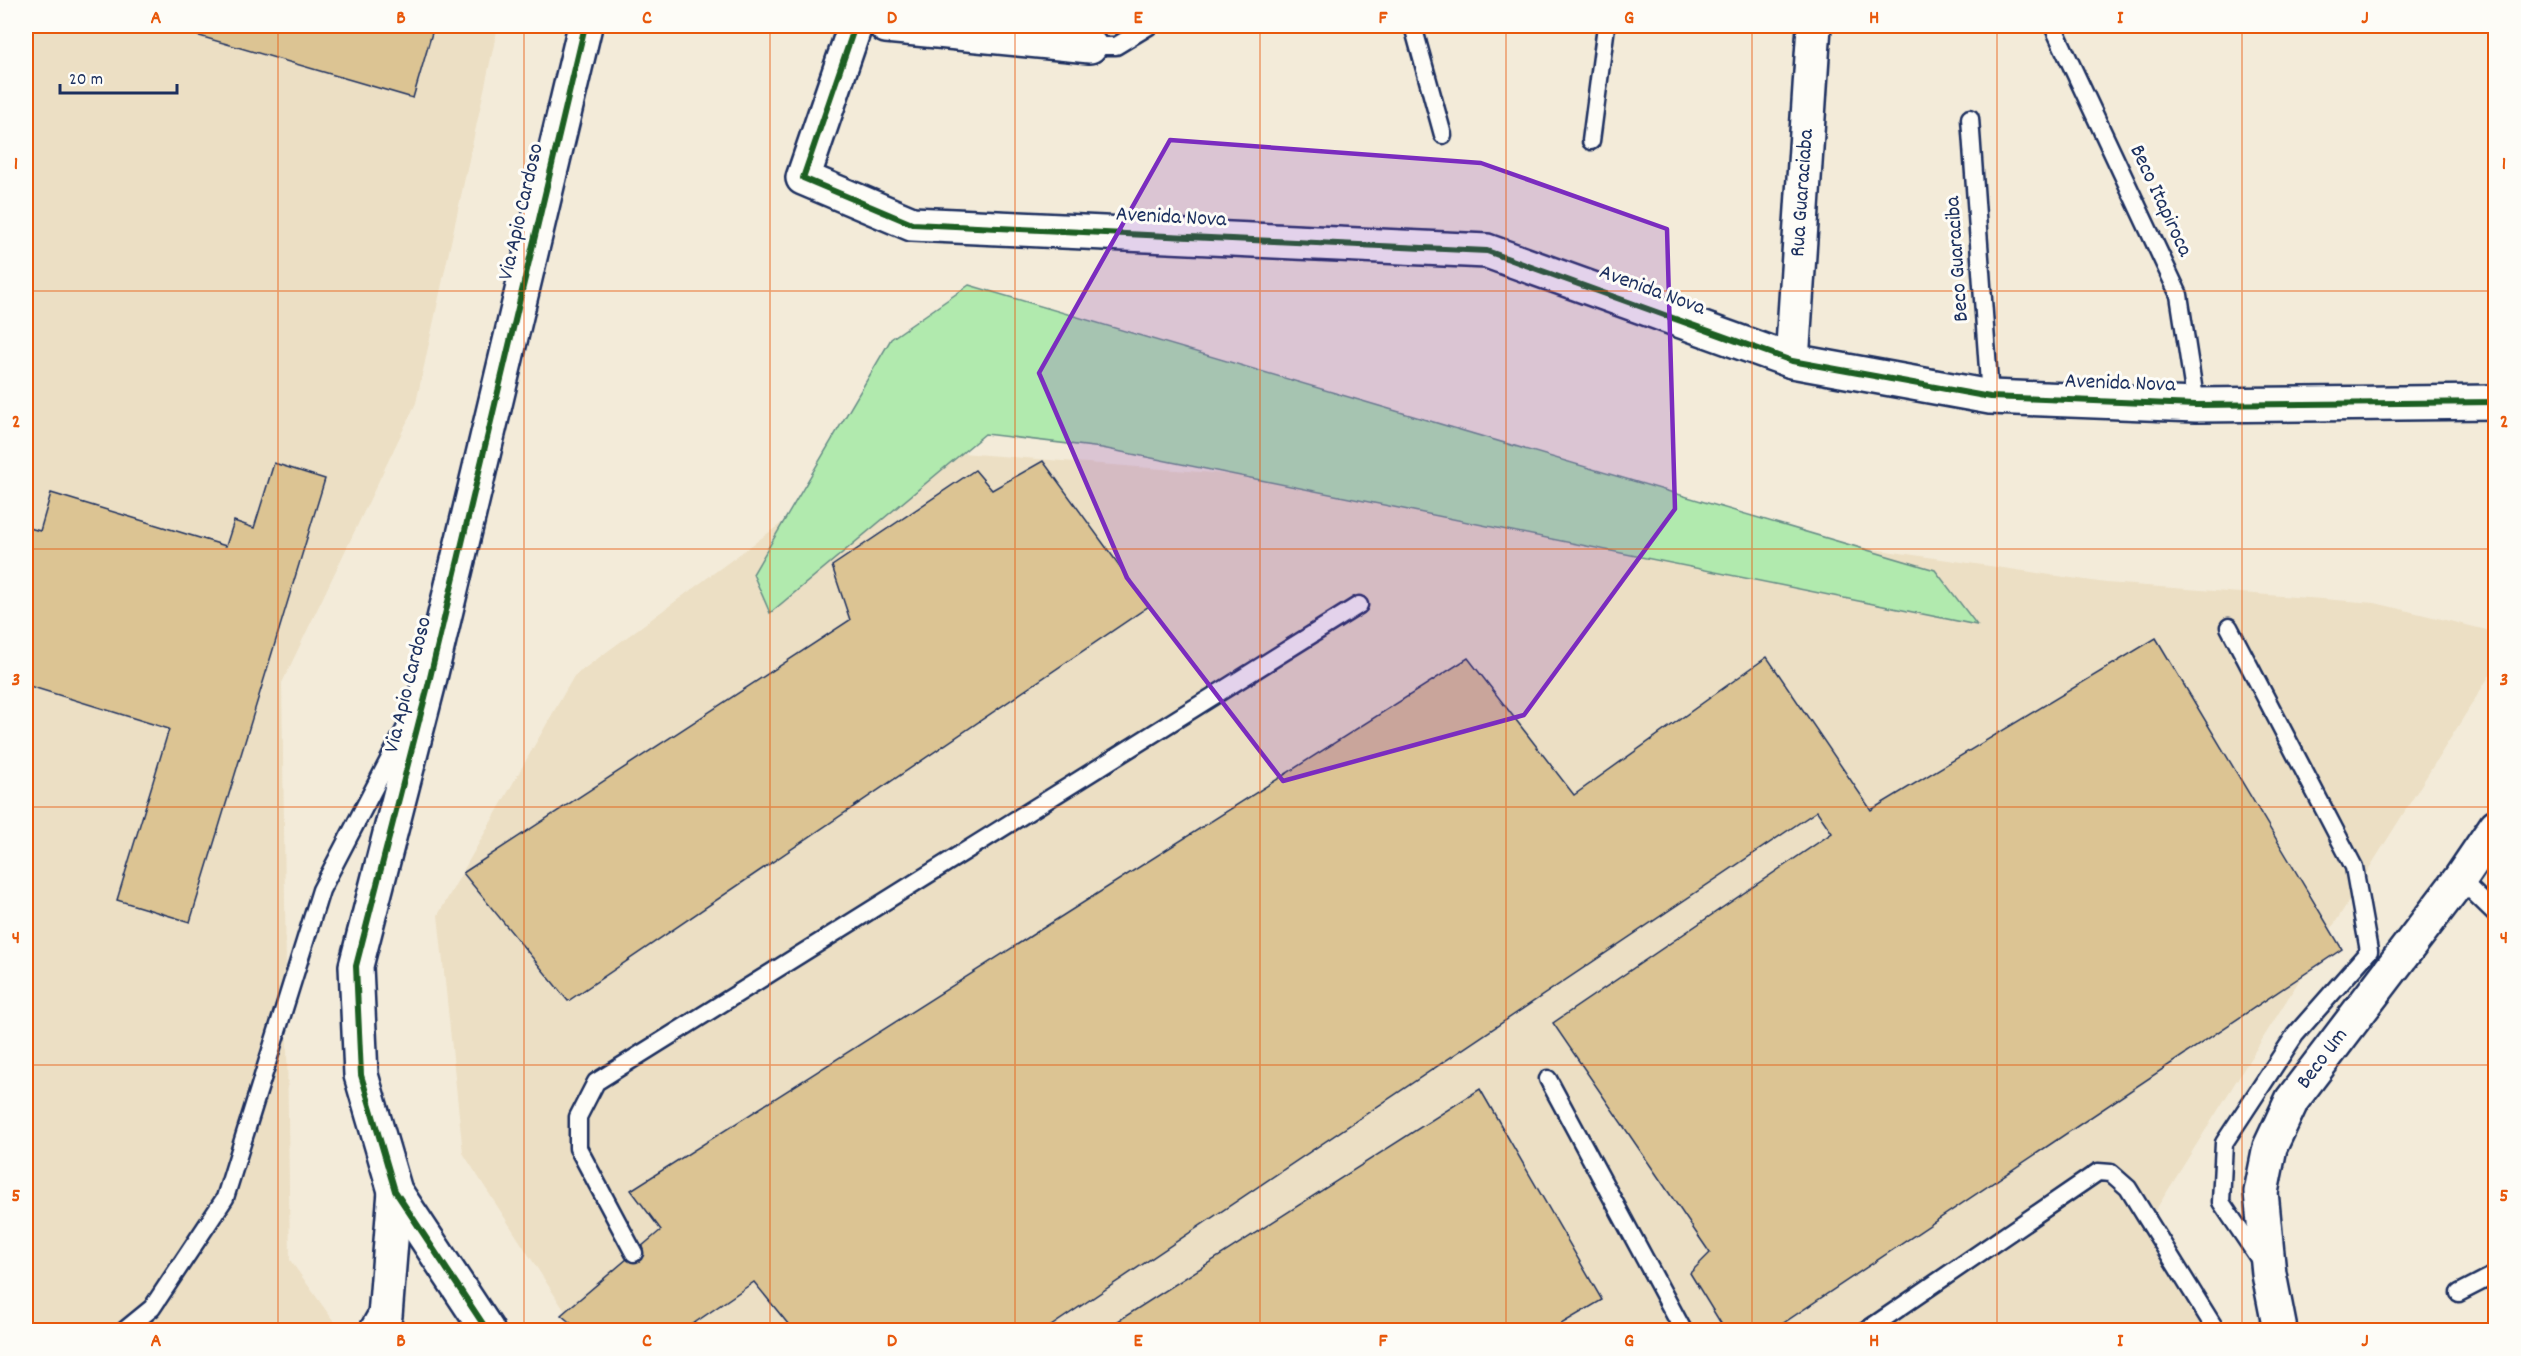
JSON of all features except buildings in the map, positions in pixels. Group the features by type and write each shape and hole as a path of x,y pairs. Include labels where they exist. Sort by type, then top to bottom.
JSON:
{"street":[{"name":"Via Apio Cardoso","path":"487,1330 395,1191 361,1075 356,966 428,686 585,26"},
{"name":"Avenida Nova","path":"855,26 803,177 912,224 1487,251 1792,362 1990,397 2196,405 2496,402"},
{"path":"886,26 1090,46"},
{"name":"Rua Guaraciaba","path":"1792,362 1814,26"},
{"name":"Beco Um","path":"2280,1330 2269,1274 2261,1192 2270,1147 2292,1100 2460,879 2496,826"},
{"path":"377,1330 385,1316 395,1191"}],"lane":[{"path":"1090,46 1116,45 1149,26"},
{"path":"1413,26 1443,135"},
{"path":"1591,141 1606,26"},
{"name":"Beco Itapiroca","path":"2053,26 2179,295 2196,405"},
{"name":"Beco Guaraciba","path":"1970,118 1990,397"},
{"path":"634,1253 578,1148 578,1117 596,1082 1359,605"},
{"path":"2229,627 2354,867 2369,951 2295,1035 2224,1143 2222,1202 2269,1274"},
{"path":"125,1330 152,1308 225,1198 321,890 428,686"},
{"path":"2460,879 2496,914"},
{"path":"1548,1079 1683,1330"},
{"path":"1867,1330 2098,1172 2111,1173 2128,1188 2216,1330"},
{"path":"2459,1293 2496,1274"}],"highlighted area":[{"path":"1170,140 1481,163 1667,229 1675,509 1524,715 1283,781 1127,578 1039,373"}],"shaded area":[{"path":"26,26 498,26 416,403 282,683 290,1260 340,1330 26,1330"},
{"path":"885,447 1516,497 2106,583 2375,603 2495,632 2495,667 2145,1227 2208,1330 577,1330 463,1153 438,915 574,676"}],"green space":[{"path":"969,285 1935,570 1977,625 1102,448 985,434 770,613 753,574 891,339"}],"cycle path":[{"path":"487,1330 395,1191 361,1075 356,966 428,686 585,26"},
{"path":"855,26 803,178 912,224 1487,251 1792,361 1990,397 2196,405 2496,402"}]}
